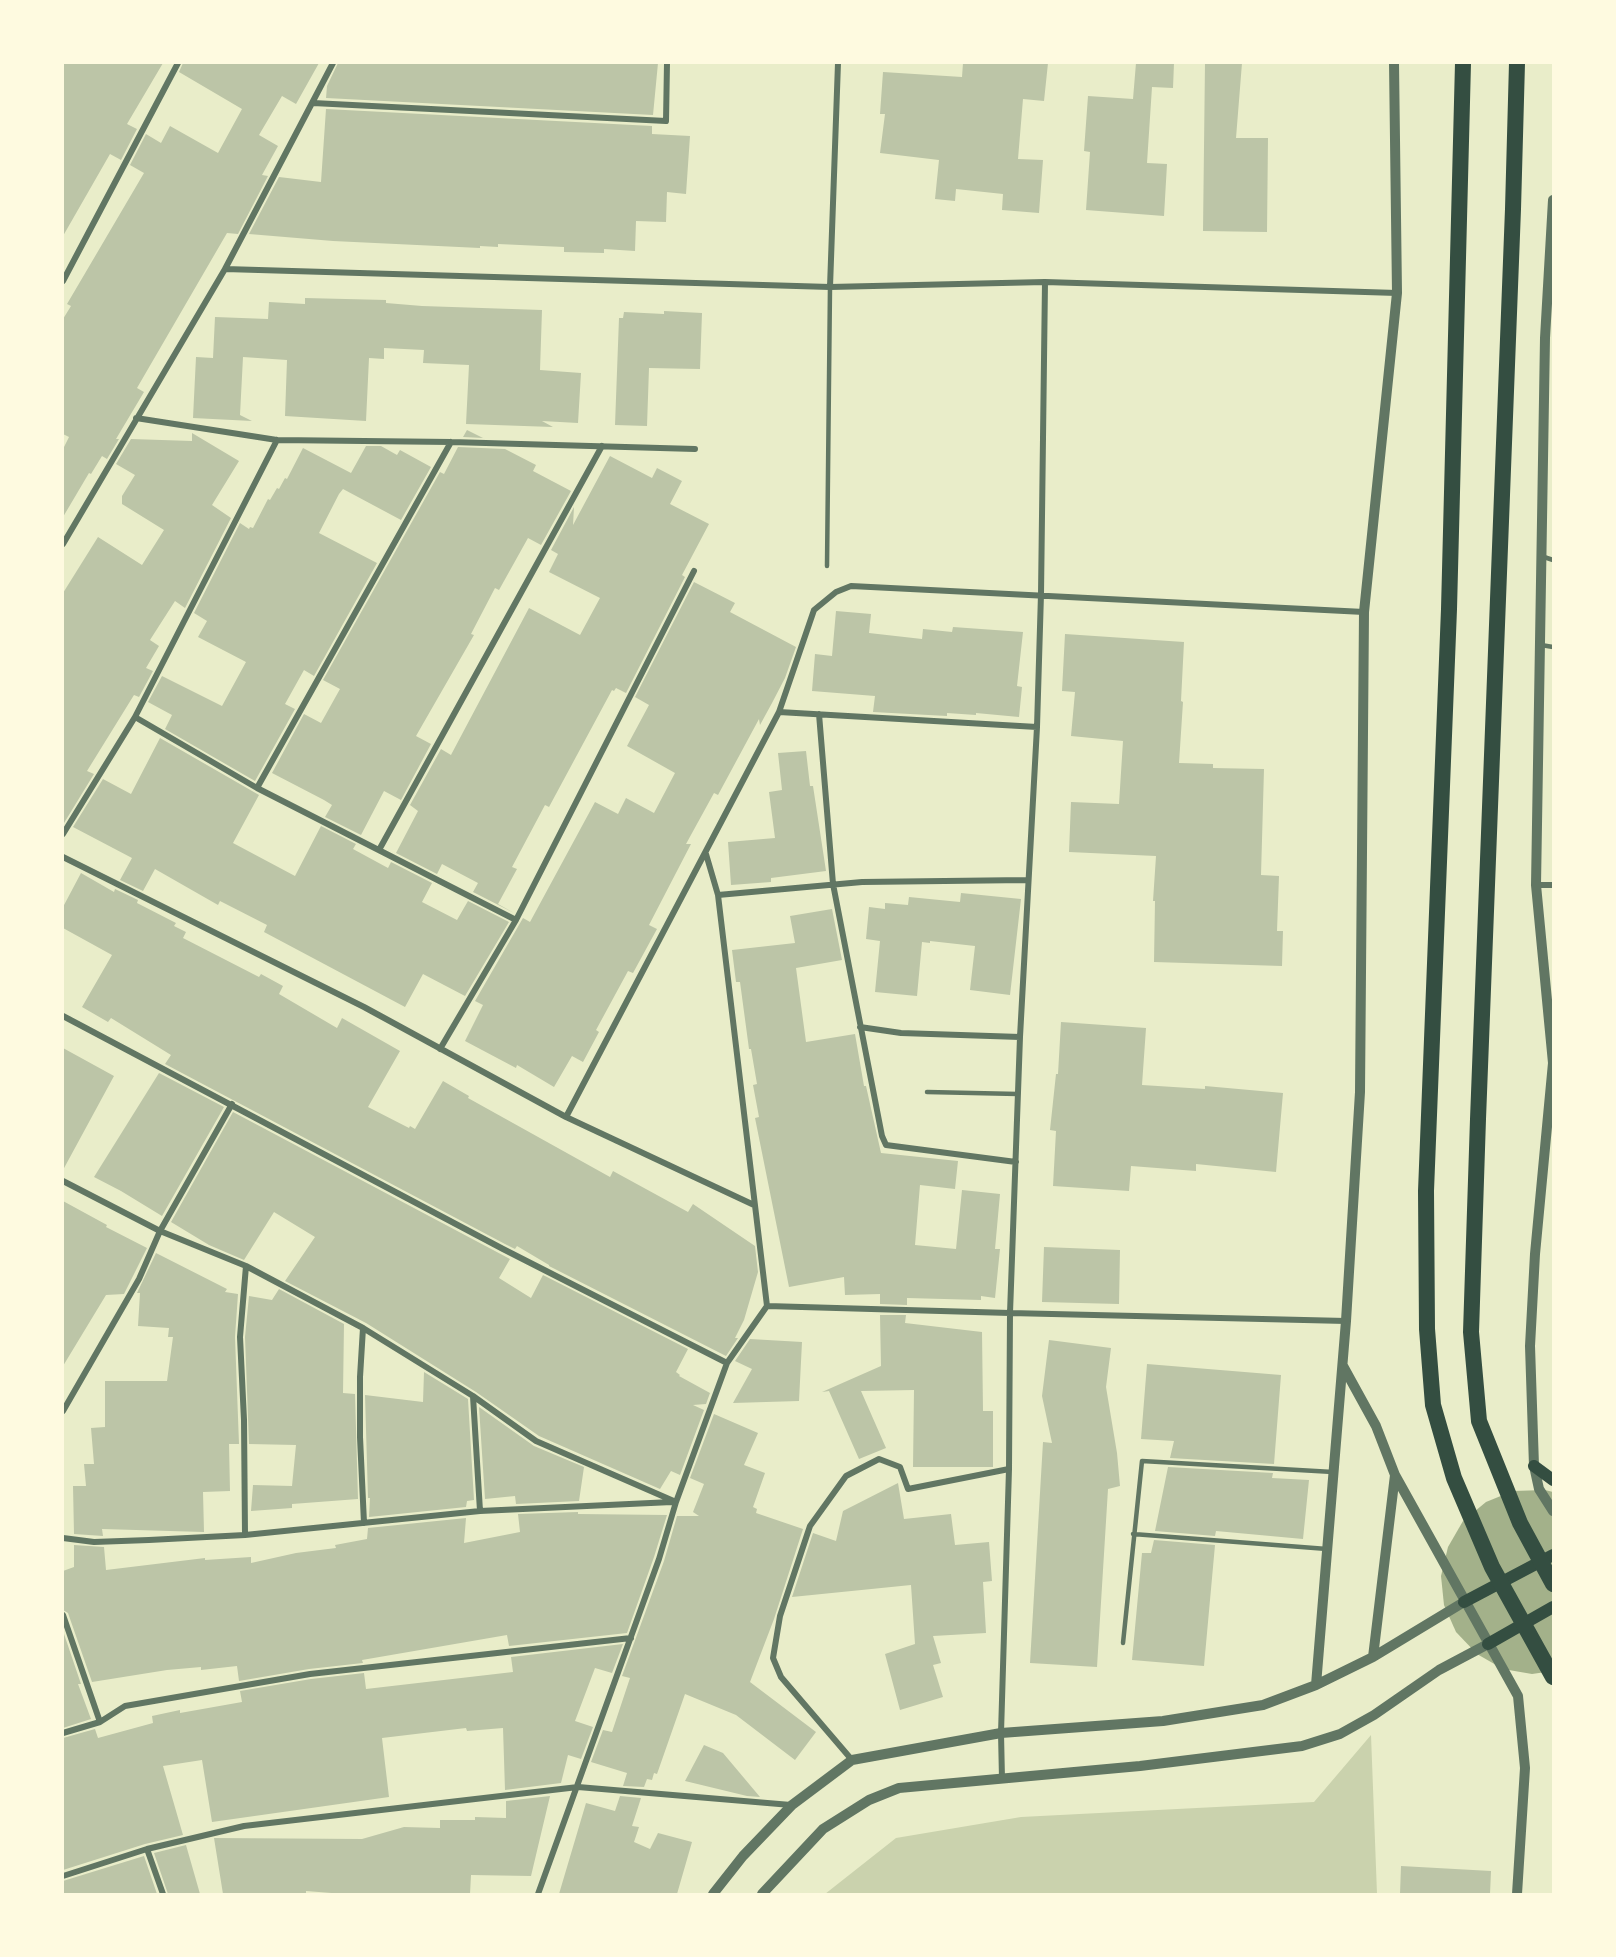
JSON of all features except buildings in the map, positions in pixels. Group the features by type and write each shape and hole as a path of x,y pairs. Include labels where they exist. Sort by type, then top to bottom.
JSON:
{"highway":[{"path":"1463,63 1443,802 1426,1191 1426,1329 1433,1405 1454,1478 1492,1567 1553,1677"},
{"path":"1517,63 1472,1332 1479,1421 1520,1522 1553,1584"}],"main road":[{"path":"1534,1466 1553,1480"},
{"path":"1464,1602 1553,1555"},
{"path":"1488,1644 1553,1607"}],"street":[{"path":"63,280 178,63"},
{"path":"63,544 225,269 333,63"},
{"path":"313,103 666,121 667,63"},
{"path":"830,287 838,63"},
{"path":"1316,1685 1346,1321 1360,1092 1364,612 1397,293 1394,63"},
{"path":"1553,200 1545,338 1536,885 1553,1063 1535,1254 1530,1346 1534,1466 1539,1490 1553,1511"},
{"path":"225,269 830,287 1045,282 1397,293"},
{"path":"1002,1779 1010,1314 1020,1037 1041,594 1045,282"},
{"path":"136,418 277,440 695,449"},
{"path":"63,834 135,717 277,440"},
{"path":"257,788 451,442"},
{"path":"379,850 602,446"},
{"path":"440,1049 516,920 694,571"},
{"path":"566,1117 779,712 814,610 836,592 851,586 1364,612"},
{"path":"779,712 1036,727"},
{"path":"819,714 833,885 882,1136 886,1145 1016,1162"},
{"path":"135,717 257,788 516,920"},
{"path":"538,1894 578,1787 659,1559 676,1502 727,1363 766,1306 718,895 706,854"},
{"path":"63,857 364,1007 566,1117 754,1205"},
{"path":"718,895 862,882 1027,880"},
{"path":"1536,885 1553,885"},
{"path":"63,1016 503,1249 727,1363"},
{"path":"860,1027 901,1033 1020,1037"},
{"path":"63,1411 139,1279 160,1231 231,1104"},
{"path":"63,1181 160,1231 246,1266 363,1328 473,1396 536,1441 676,1502"},
{"path":"245,1535 244,1419 240,1336 246,1266"},
{"path":"766,1306 1346,1321"},
{"path":"363,1328 360,1437 364,1522"},
{"path":"1342,1366 1376,1426 1395,1475 1518,1696 1525,1768 1517,1894"},
{"path":"473,1396 480,1511"},
{"path":"852,1760 781,1677 773,1658 780,1616 810,1526 846,1476 879,1459 900,1467 908,1489 1009,1469"},
{"path":"1373,1657 1395,1475"},
{"path":"63,1538 94,1542 245,1535 480,1511 676,1502"},
{"path":"714,1894 743,1856 792,1805 852,1760 1001,1733 1163,1721 1263,1705 1316,1685 1373,1657 1464,1602"},
{"path":"63,1615 100,1722"},
{"path":"63,1733 100,1722 125,1706 310,1674 631,1638"},
{"path":"762,1894 824,1829 869,1800 899,1788 1140,1766 1302,1746 1340,1734 1365,1720 1439,1670 1488,1644"},
{"path":"63,1876 147,1849 244,1826 578,1787 792,1805"},
{"path":"147,1849 163,1894"}],"lane":[{"path":"827,566 830,287"},
{"path":"1541,556 1553,560"},
{"path":"1540,645 1553,647"},
{"path":"927,1092 1018,1094"},
{"path":"1123,1643 1142,1461 1334,1472"},
{"path":"1133,1534 1327,1549"}],"shaded area":[{"path":"1513,1491 1553,1492 1553,1671 1532,1674 1503,1669 1477,1654 1456,1632 1444,1605 1441,1576 1448,1547 1463,1521 1486,1502"},
{"path":"1371,1735 1377,1894 825,1894 896,1838 1021,1817 1314,1802"}]}
